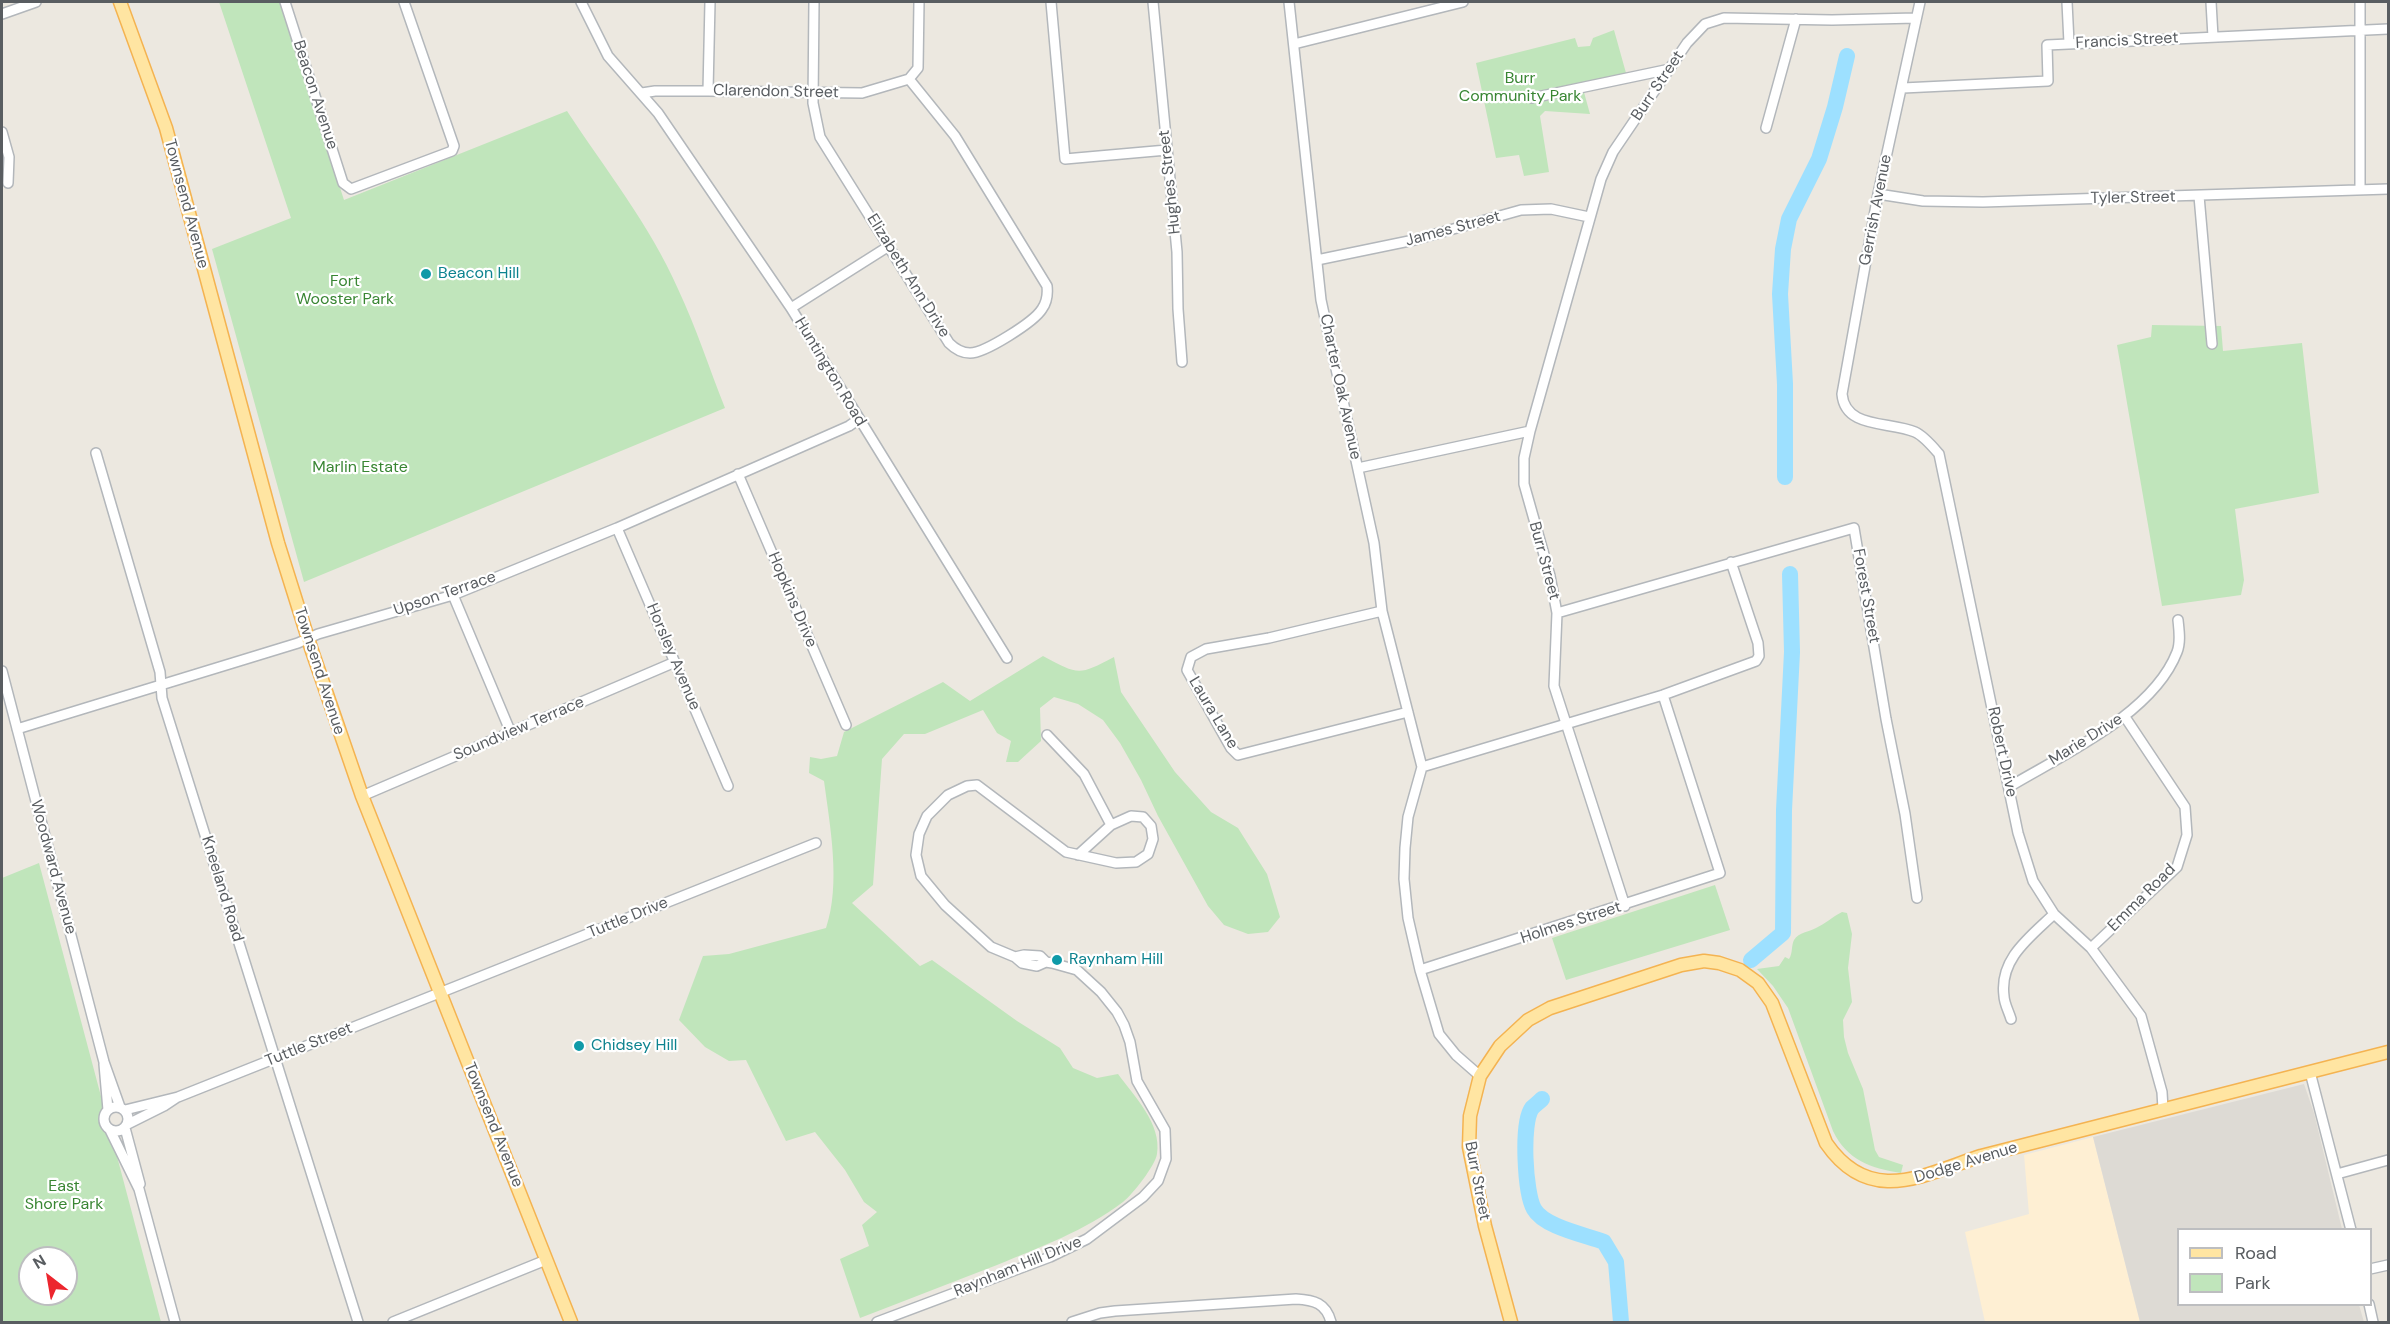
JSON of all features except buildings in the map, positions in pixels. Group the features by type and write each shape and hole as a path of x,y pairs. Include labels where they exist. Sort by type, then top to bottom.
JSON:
{"main road":[{"name":"Townsend Avenue","path":"120,2 170,143 262,486 308,638 362,796 571,1323"},
{"name":"Dodge Avenue","path":"1480,1076 1507,1039 1541,1012 1574,998 1670,968 1704,961 1719,963 1752,977 1764,990 1786,1038 1827,1143 1842,1163 1870,1179 1887,1182 1908,1181 1982,1156 2388,1052"},
{"name":"Burr Street","path":"1480,1076 1470,1116 1469,1148 1485,1226 1511,1323"}],"street":[{"path":"2,14 36,2"},
{"name":"Beacon Avenue","path":"285,2 343,183 351,189 452,151 453,141 404,2"},
{"name":"Huntington Road","path":"581,2 608,57 658,113 791,308 1007,658"},
{"path":"708,91 710,2"},
{"name":"Elizabeth Ann Drive","path":"814,2 813,103 820,137 949,343 961,352 975,352 987,348 1037,316 1045,304 1048,293 1045,280 955,136 909,79"},
{"path":"909,79 918,68 919,2"},
{"path":"1051,2 1065,159 1167,150"},
{"name":"Hughes Street","path":"1153,2 1177,252 1182,362"},
{"name":"Charter Oak Avenue","path":"1289,2 1323,309 1374,543 1382,611 1422,767"},
{"path":"1294,44 1463,2"},
{"name":"Gerrish Avenue","path":"1852,417 1843,405 1842,394 1878,194 1920,2"},
{"path":"2067,2 2069,43"},
{"path":"2211,2 2213,37"},
{"path":"2360,2 2360,190"},
{"name":"Burr Street","path":"1625,906 1554,686 1557,613 1550,576 1526,494 1524,468 1530,431 1589,217 1610,159 1687,43 1709,22 1724,18 1916,18"},
{"path":"1766,128 1796,19"},
{"name":"Francis Street","path":"1903,88 2048,81 2047,45 2388,29"},
{"path":"1532,98 1670,69"},
{"name":"Clarendon Street","path":"642,93 655,91 862,93 909,79"},
{"path":"2,132 9,157 8,183"},
{"name":"Tyler Street","path":"1878,194 1923,201 1983,202 2388,189"},
{"path":"2199,196 2212,344"},
{"name":"James Street","path":"1317,260 1414,240 1521,210 1551,209 1589,217"},
{"path":"791,308 889,246"},
{"name":"Robert Drive","path":"1852,417 1917,432 1939,454 2018,833 2033,881 2054,914 2091,948 2141,1016 2162,1092 2163,1109"},
{"name":"Upson Terrace","path":"17,729 453,595 617,528 849,426 859,419"},
{"path":"1358,468 1530,431"},
{"name":"Kneeland Road","path":"96,453 160,672 160,684 358,1323"},
{"name":"Hopkins Drive","path":"738,474 846,725"},
{"name":"Horsley Avenue","path":"617,528 728,786"},
{"name":"Forest Street","path":"1557,613 1854,528 1886,719 1905,814 1917,898"},
{"path":"1480,1076 1456,1055 1439,1034 1420,970 1408,918 1404,879 1408,817 1422,767 1663,694 1756,662 1759,656 1758,643 1731,562"},
{"path":"453,595 511,733"},
{"name":"Laura Lane","path":"1382,611 1269,638 1206,649 1191,657 1187,670 1231,748 1238,755 1408,712"},
{"name":"Marie Drive","path":"2009,787 2124,717 2164,675 2178,651 2180,637 2178,620"},
{"name":"Soundview Terrace","path":"362,796 675,662"},
{"name":"Woodward Avenue","path":"2,671 104,1062 122,1109"},
{"name":"Holmes Street","path":"1420,970 1625,906 1720,873 1663,694"},
{"name":"Emma Road","path":"2091,948 2177,867 2187,835 2185,807 2124,717"},
{"path":"1047,735 1084,774 1111,825"},
{"name":"Raynham Hill Drive","path":"877,1323 1050,1257 1087,1239 1143,1197 1158,1181 1164,1168 1167,1144 1165,1130 1137,1081 1130,1042 1118,1012 1101,992 1077,970 1046,962 1037,966 1022,963 1015,957 991,947 972,932 932,892 921,876 916,855 920,834 927,816 948,795 967,786 977,785 1066,852 1095,860 1136,862 1148,854 1153,839 1150,826 1143,817 1131,816 1111,825 1078,855"},
{"name":"Tuttle Drive","path":"441,992 816,843"},
{"path":"2011,1019 2004,996 2005,974 2014,952 2054,914"},
{"name":"Tuttle Street","path":"122,1109 178,1097 441,992"},
{"name":"Woodward Avenue","path":"104,1062 108,1110"},
{"path":"2310,1072 2350,1228"},
{"name":"Tuttle Street","path":"126,1126 178,1097"},
{"path":"126,1126 118,1132 106,1126 104,1119 108,1110 122,1109 128,1116 126,1126 140,1180 139,1189"},
{"path":"111,1130 139,1189 175,1323"},
{"path":"2337,1174 2388,1160"},
{"path":"393,1323 546,1260"},
{"path":"2372,1269 2388,1265"},
{"path":"1072,1323 1101,1318 1310,1300 1324,1307 1331,1323"},
{"path":"2368,1306 2373,1323"}],"shaded area":[{"path":"2304,1084 2314,1113 2342,1228 2177,1228 2177,1306 2359,1306 2364,1322 2140,1322 2093,1137"},
{"path":"2093,1137 2140,1322 1985,1322 1965,1232 2029,1214 2024,1155"}],"green space":[{"path":"219,2 280,2 344,200 567,111 641,220 667,265 691,318 725,408 304,582 212,249 291,218"},
{"name":"Burr Community Park","path":"1614,30 1626,73 1582,85 1590,114 1545,111 1540,116 1549,172 1524,176 1519,155 1496,158 1476,63 1575,38 1578,47 1590,46 1593,38"},
{"path":"2152,325 2221,326 2223,351 2302,343 2319,493 2235,509 2244,580 2241,595 2162,606 2117,345 2151,337"},
{"path":"1043,656 1064,667 1079,671 1093,668 1114,657 1121,692 1175,772 1211,812 1238,828 1267,874 1280,917 1268,932 1248,934 1224,925 1208,906 1120,743 1103,720 1078,704 1054,697 1040,708 1041,741 1018,762 1006,762 1011,741 997,733 983,710 925,734 904,734 882,759 873,885 852,903 920,966 932,960 1017,1021 1060,1048 1073,1068 1097,1078 1118,1074 1151,1121 1157,1143 1157,1154 1148,1172 1127,1198 1093,1222 1029,1252 860,1318 840,1259 869,1246 862,1225 877,1212 864,1202 845,1170 815,1132 786,1141 746,1060 729,1061 705,1047 679,1020 703,956 729,954 826,928 833,893 833,855 824,781 809,773 810,757 821,759 837,756 844,732 943,682 970,701"},
{"name":"East Shore Park","path":"39,863 161,1322 2,1322 2,878"},
{"path":"1715,885 1730,930 1566,980 1552,938"},
{"path":"1842,912 1847,913 1852,934 1848,968 1852,1002 1843,1020 1844,1037 1863,1089 1875,1150 1879,1157 1903,1165 1901,1173 1861,1161 1852,1156 1839,1141 1833,1131 1788,1008 1773,986 1757,969 1779,966 1785,957 1789,959 1796,937"}],"waterway":[{"path":"1785,477 1785,384 1780,294 1783,249 1789,219 1819,159 1847,56"},
{"path":"1751,960 1783,933 1784,810 1792,652 1790,574"},
{"path":"1542,1099 1532,1108 1526,1128 1528,1189 1531,1201 1534,1209 1547,1221 1566,1230 1604,1242 1616,1262 1621,1322"}],"place":[{"name":"Beacon Hill","path":"426,274"},
{"name":"Raynham Hill","path":"1057,960"},
{"name":"Chidsey Hill","path":"579,1046"}],"park label":[{"name":"Fort Wooster Park","path":"345,291"},
{"name":"Marlin Estate","path":"360,468"}]}
